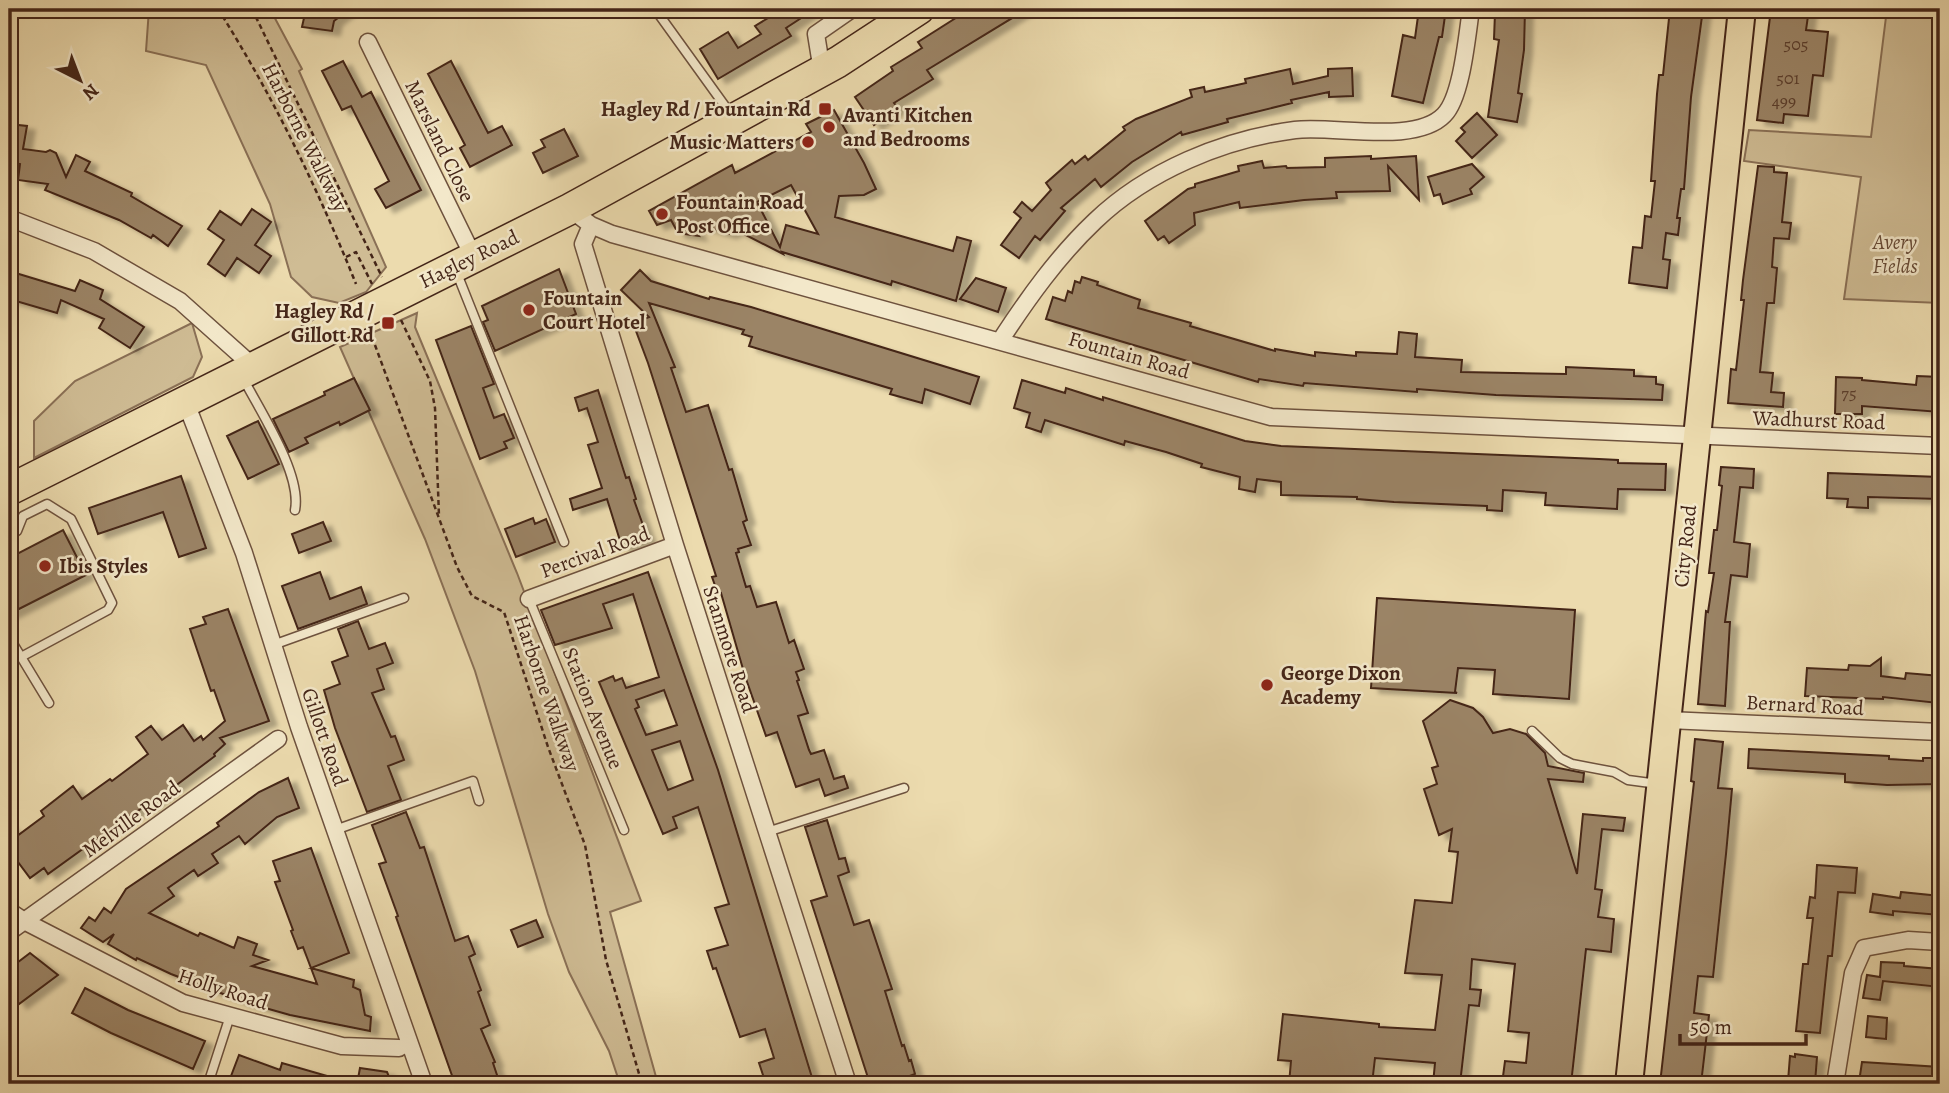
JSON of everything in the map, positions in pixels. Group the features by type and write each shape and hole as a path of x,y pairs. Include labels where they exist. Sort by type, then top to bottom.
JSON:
{"highway":[{"name":"Hagley Road","path":"15,501 186,403 248,371 382,288 464,263 581,217 734,118 822,71 919,9"}],"main road":[{"name":"City Road","path":"1629,1084 1742,9"}],"street":[{"path":"822,71 816,34 852,9"},
{"path":"1000,341 1035,288 1071,247 1097,219 1144,184 1192,160 1246,138 1297,130 1408,132 1444,117 1452,103 1461,73 1471,9"},
{"name":"Marsland Close","path":"368,42 464,263"},
{"name":"Fountain Road","path":"581,217 612,234 1271,417 1696,434"},
{"name":"Stanmore Road","path":"581,217 583,244 675,545 848,1084"},
{"path":"9,218 94,251 180,301 248,371"},
{"name":"Gillott Road","path":"186,403 244,553 335,830 424,1084"},
{"name":"Wadhurst Road","path":"1696,434 1940,446"},
{"name":"Percival Road","path":"529,598 675,545"},
{"name":"Bernard Road","path":"1668,720 1940,732"},
{"name":"Melville Road","path":"9,932 278,739"},
{"name":"Holly Road","path":"9,911 183,1003 342,1046 399,1048"},
{"path":"1835,1084 1853,973 1864,948 1908,940 1940,942"}],"lane":[{"path":"655,9 734,118"},
{"path":"464,263 564,542"},
{"path":"248,371 293,475 297,498 295,510"},
{"path":"9,535 17,531 15,501 47,504 68,516 112,603 102,614 21,657"},
{"path":"273,645 404,598"},
{"name":"Station Avenue","path":"529,598 624,831"},
{"path":"9,637 48,703"},
{"path":"1532,731 1560,758 1572,764 1661,785"},
{"path":"335,830 473,781 479,800"},
{"path":"767,832 904,788"},
{"path":"208,1084 230,1016"}],"path":[{"name":"Harborne Walkway","path":"218,9 309,174 356,284"},
{"path":"252,9 382,288 430,381 435,408 439,520"},
{"path":"345,258 356,253 382,288"},
{"name":"Harborne Walkway","path":"372,337 457,566 472,596 504,612 548,747 585,845 606,960 642,1084"}],"green space":[{"path":"149,9 270,9 302,69 299,71 386,267 366,292 339,303 312,297 291,277 270,204 206,65 146,51"},
{"name":"Avery Fields","path":"1887,9 1940,9 1940,303 1844,299 1861,177 1744,161 1749,130 1871,137"},
{"path":"417,313 415,327 517,573 641,901 610,912 658,1084 620,1084 609,1051 569,972 548,914 475,671 425,539 340,347"},
{"path":"192,323 202,357 193,377 34,458 34,421 75,381"}],"building":[{"path":"299,9 350,9 334,21 332,31 302,27 304,18"},
{"path":"783,9 815,9 786,28 791,36 718,79 700,49 728,32 738,48 761,34 755,26"},
{"path":"970,9 1027,9 927,70 933,79 894,103 898,108 874,125 855,97 893,71 891,67 922,48 918,42"},
{"path":"1419,9 1446,9 1442,37 1439,37 1423,103 1392,96 1403,35 1415,38"},
{"path":"1500,9 1525,9 1524,50 1518,93 1522,94 1517,122 1488,117 1499,40 1494,39 1495,13 1501,13"},
{"path":"1670,9 1703,9 1691,97 1684,189 1681,189 1677,218 1680,218 1678,235 1666,233 1663,259 1670,260 1667,288 1629,283 1633,247 1642,248 1645,216 1651,217 1655,181 1651,181 1657,94 1659,75 1663,75"},
{"path":"1771,9 1809,9 1806,30 1828,32 1823,76 1813,75 1808,116 1784,114 1783,123 1757,120"},
{"path":"343,61 362,97 371,92 421,190 386,208 375,189 389,181 351,106 342,110 322,71"},
{"path":"451,61 488,133 502,126 512,145 470,167 460,148 465,145 428,74"},
{"path":"1352,68 1353,96 1329,97 1329,92 1291,100 1292,103 1227,119 1228,122 1182,135 1181,132 1132,162 1101,187 1095,179 1061,208 1065,211 1040,240 1035,236 1019,258 1001,245 1021,218 1014,212 1022,202 1032,211 1051,190 1046,183 1072,160 1075,164 1085,156 1088,160 1125,130 1123,127 1136,119 1192,97 1190,90 1204,87 1205,92 1246,83 1245,79 1290,69 1293,84 1328,76 1328,69"},
{"path":"834,110 876,189 864,195 839,196 835,217 953,251 957,237 971,241 956,301 892,281 891,285 782,252 783,254 736,230 729,234 690,222 699,236 678,233 671,220 657,225 649,211 732,165 735,173 811,132 806,124","holes":["791,185 818,234 786,225 780,247 757,202"]},
{"path":"1477,113 1497,135 1472,158 1456,141 1465,132 1461,128"},
{"path":"9,124 27,126 23,149 46,152 50,150 56,153 66,177 76,155 90,162 85,171 132,193 131,196 182,226 168,246 153,235 151,238 119,220 45,190 48,184 18,180 20,164 9,162"},
{"path":"564,129 578,156 543,173 533,153 545,147 541,140"},
{"path":"1371,156 1371,159 1416,156 1419,200 1388,166 1390,191 1336,192 1337,198 1240,208 1239,202 1194,213 1195,225 1169,243 1164,236 1158,240 1145,221 1188,189 1195,187 1195,184 1239,171 1238,166 1262,161 1264,168 1325,167 1325,158"},
{"path":"1472,164 1484,177 1470,189 1472,194 1443,204 1440,194 1434,196 1428,177"},
{"path":"1758,166 1774,167 1774,172 1787,173 1782,222 1791,223 1789,239 1774,238 1772,267 1777,268 1774,303 1767,303 1760,372 1773,373 1771,392 1784,393 1783,407 1728,403 1731,369 1736,370 1744,300 1741,300 1743,280"},
{"path":"252,209 271,222 255,245 271,256 259,273 237,258 225,276 208,264 224,240 208,229 220,211 241,225"},
{"name":"Fountain Court Hotel","path":"559,269 576,314 495,351 483,322 488,320 482,306"},
{"path":"640,270 651,281 709,299 710,297 751,307 979,377 970,404 925,389 922,403 890,394 892,389 749,346 752,337 742,334 744,330 649,303 675,367 671,368 686,412 708,405 729,470 732,469 747,520 743,522 751,545 738,549 739,552 736,553 746,587 750,586 757,607 776,602 789,643 794,640 804,669 796,672 797,681 808,713 798,716 809,750 811,754 824,750 834,779 844,776 848,788 825,796 819,779 796,787 777,732 766,736 721,593 718,594 712,577 716,576 633,323 649,317 621,290"},
{"path":"9,271 75,291 80,280 103,290 100,299 144,327 130,348 99,328 104,319 61,300 57,313 9,299"},
{"path":"1082,277 1140,300 1138,308 1275,351 1315,356 1315,352 1356,356 1356,352 1397,354 1399,332 1417,334 1415,357 1462,360 1461,372 1566,374 1566,367 1634,370 1634,376 1656,377 1656,384 1663,385 1662,400 1496,395 1417,389 1417,392 1304,383 1303,386 1259,379 1258,382 1046,319 1053,297 1065,301 1068,291 1072,293 1075,281 1080,283"},
{"path":"976,278 1006,288 998,312 960,299"},
{"path":"471,326 494,384 483,388 494,418 504,414 514,438 504,442 507,448 480,459 436,340"},
{"path":"1917,376 1940,377 1940,412 1862,406 1862,414 1835,414 1836,377 1916,385"},
{"path":"354,378 370,410 305,438 308,443 289,452 273,419"},
{"path":"1022,380 1065,393 1066,388 1103,400 1103,397 1245,441 1281,446 1666,464 1665,490 1618,489 1617,509 1545,505 1546,493 1503,490 1502,511 1487,510 1487,506 1281,495 1281,482 1257,479 1255,492 1239,489 1240,477 1201,467 1202,464 1166,452 1125,441 1124,445 1045,420 1041,432 1026,427 1030,413 1014,408"},
{"path":"598,390 648,539 622,547 607,499 573,510 570,499 602,488 588,445 598,442 587,408 579,411 575,398"},
{"path":"258,421 279,464 248,479 227,436"},
{"path":"1721,467 1754,469 1753,488 1740,487 1734,542 1750,544 1747,577 1731,575 1725,622 1730,622 1725,706 1698,704 1706,611 1708,612 1714,573 1709,573 1722,486 1719,485"},
{"path":"1828,473 1940,477 1940,499 1868,497 1868,508 1847,507 1848,499 1827,498"},
{"path":"181,476 206,548 179,557 163,512 98,534 89,508"},
{"path":"533,518 535,524 546,519 555,542 516,557 505,529"},
{"path":"323,522 331,541 299,553 292,534"},
{"name":"Ibis Styles","path":"63,530 86,575 9,614 9,558"},
{"path":"320,572 330,599 361,587 367,604 298,629 282,586"},
{"path":"648,572 718,770 814,1084 766,1084 759,1063 774,1058 765,1029 740,1037 716,968 713,969 707,951 728,945 715,908 729,904 698,807 673,817 677,828 663,834 599,682 613,676 615,681 622,678 626,688 659,677 633,594 603,604 612,628 555,645 541,610","holes":["664,690 677,725 646,735 635,709 639,707 636,700","680,741 693,780 668,790 652,750"]},
{"path":"1377,598 1575,610 1569,699 1493,694 1495,670 1458,668 1457,693 1371,688"},
{"path":"228,609 269,721 220,738 225,744 215,756 146,808 116,825 48,874 44,868 30,878 9,850 9,825 17,836 44,816 41,811 73,786 82,799 110,779 112,781 148,754 136,737 151,726 162,740 183,725 194,741 201,736 203,740 225,721 214,690 211,691 190,629 206,624 203,617"},
{"path":"358,621 369,649 385,643 393,663 377,669 384,689 372,693 391,737 395,736 404,760 388,766 401,800 367,812 335,728 324,690 340,684 332,662 348,656 338,629"},
{"path":"1881,658 1881,676 1905,679 1906,673 1940,676 1938,703 1883,697 1805,696 1807,668 1848,670 1849,665 1870,666"},
{"path":"1450,700 1473,708 1483,717 1493,733 1510,729 1526,734 1545,753 1548,766 1584,773 1583,782 1548,779 1577,874 1583,814 1625,818 1623,831 1602,829 1595,889 1602,890 1598,917 1614,919 1611,952 1586,949 1571,1084 1502,1084 1505,1061 1526,1063 1529,1033 1508,1031 1515,964 1472,959 1470,989 1481,990 1479,1006 1469,1005 1460,1084 1433,1084 1435,1063 1375,1058 1372,1084 1289,1084 1291,1061 1278,1060 1283,1014 1379,1024 1379,1027 1435,1030 1442,975 1405,973 1415,900 1452,903 1458,852 1449,851 1452,829 1439,835 1424,789 1437,784 1432,768 1438,766 1423,721"},
{"path":"1695,739 1723,742 1718,788 1732,789 1726,854 1713,977 1698,976 1694,1013 1709,1015 1701,1084 1660,1084 1694,782 1691,781"},
{"path":"1749,749 1889,756 1889,759 1923,761 1923,758 1940,758 1940,784 1887,785 1845,782 1845,774 1748,768"},
{"path":"288,778 299,808 277,817 245,844 239,836 212,854 218,863 198,876 194,870 168,888 174,896 149,913 198,936 200,933 234,948 238,937 257,944 253,955 268,960 252,966 317,984 303,947 298,949 291,931 293,930 275,882 280,881 273,861 311,848 349,953 311,968 354,980 353,987 360,990 365,1015 371,1017 370,1031 290,1015 244,1002 137,958 136,960 108,944 114,934 103,942 81,928 89,917 95,921 104,908 111,913 126,889 219,826 217,823 259,792"},
{"path":"406,812 420,848 424,847 455,941 468,936 475,954 469,957 490,1025 481,1029 495,1062 493,1063 500,1084 455,1084 396,917 398,916 379,864 386,862 372,825"},
{"path":"827,820 839,859 845,858 849,872 838,876 854,925 869,920 892,989 885,991 902,1046 904,1045 909,1061 911,1060 915,1074 904,1078 906,1084 870,1084 811,901 827,896 805,827"},
{"path":"1817,865 1857,868 1855,893 1838,892 1832,956 1828,956 1820,1033 1796,1031 1803,964 1808,964 1813,918 1807,918 1810,897 1815,898"},
{"path":"1901,892 1940,896 1940,915 1870,912 1873,894 1900,898"},
{"path":"536,920 543,937 518,947 511,930"},
{"path":"30,953 58,975 19,1004 9,990 9,969"},
{"path":"1881,962 1940,969 1940,987 1883,981 1880,1000 1863,998 1867,975 1880,977"},
{"path":"85,988 128,1010 205,1041 193,1069 72,1013"},
{"path":"1868,1016 1887,1018 1886,1039 1866,1037"},
{"path":"1795,1054 1817,1057 1815,1083 1788,1081 1790,1056 1795,1057"},
{"path":"239,1055 280,1070 282,1063 341,1080 341,1084 228,1084"},
{"path":"1862,1062 1940,1067 1940,1084 1926,1084 1908,1079 1908,1084 1859,1082"},
{"path":"360,1068 387,1072 392,1084 357,1084"}],"place":[{"name":"Hagley Rd / Fountain Rd","path":"825,109"},
{"name":"Avanti Kitchen and Bedrooms","path":"829,127"},
{"name":"Music Matters","path":"808,142"},
{"name":"Fountain Road Post Office","path":"662,214"},
{"name":"Fountain Court Hotel","path":"529,310"},
{"name":"Hagley Rd / Gillott Rd","path":"388,323"},
{"name":"Ibis Styles","path":"45,566"},
{"name":"George Dixon Academy","path":"1267,685"}]}
